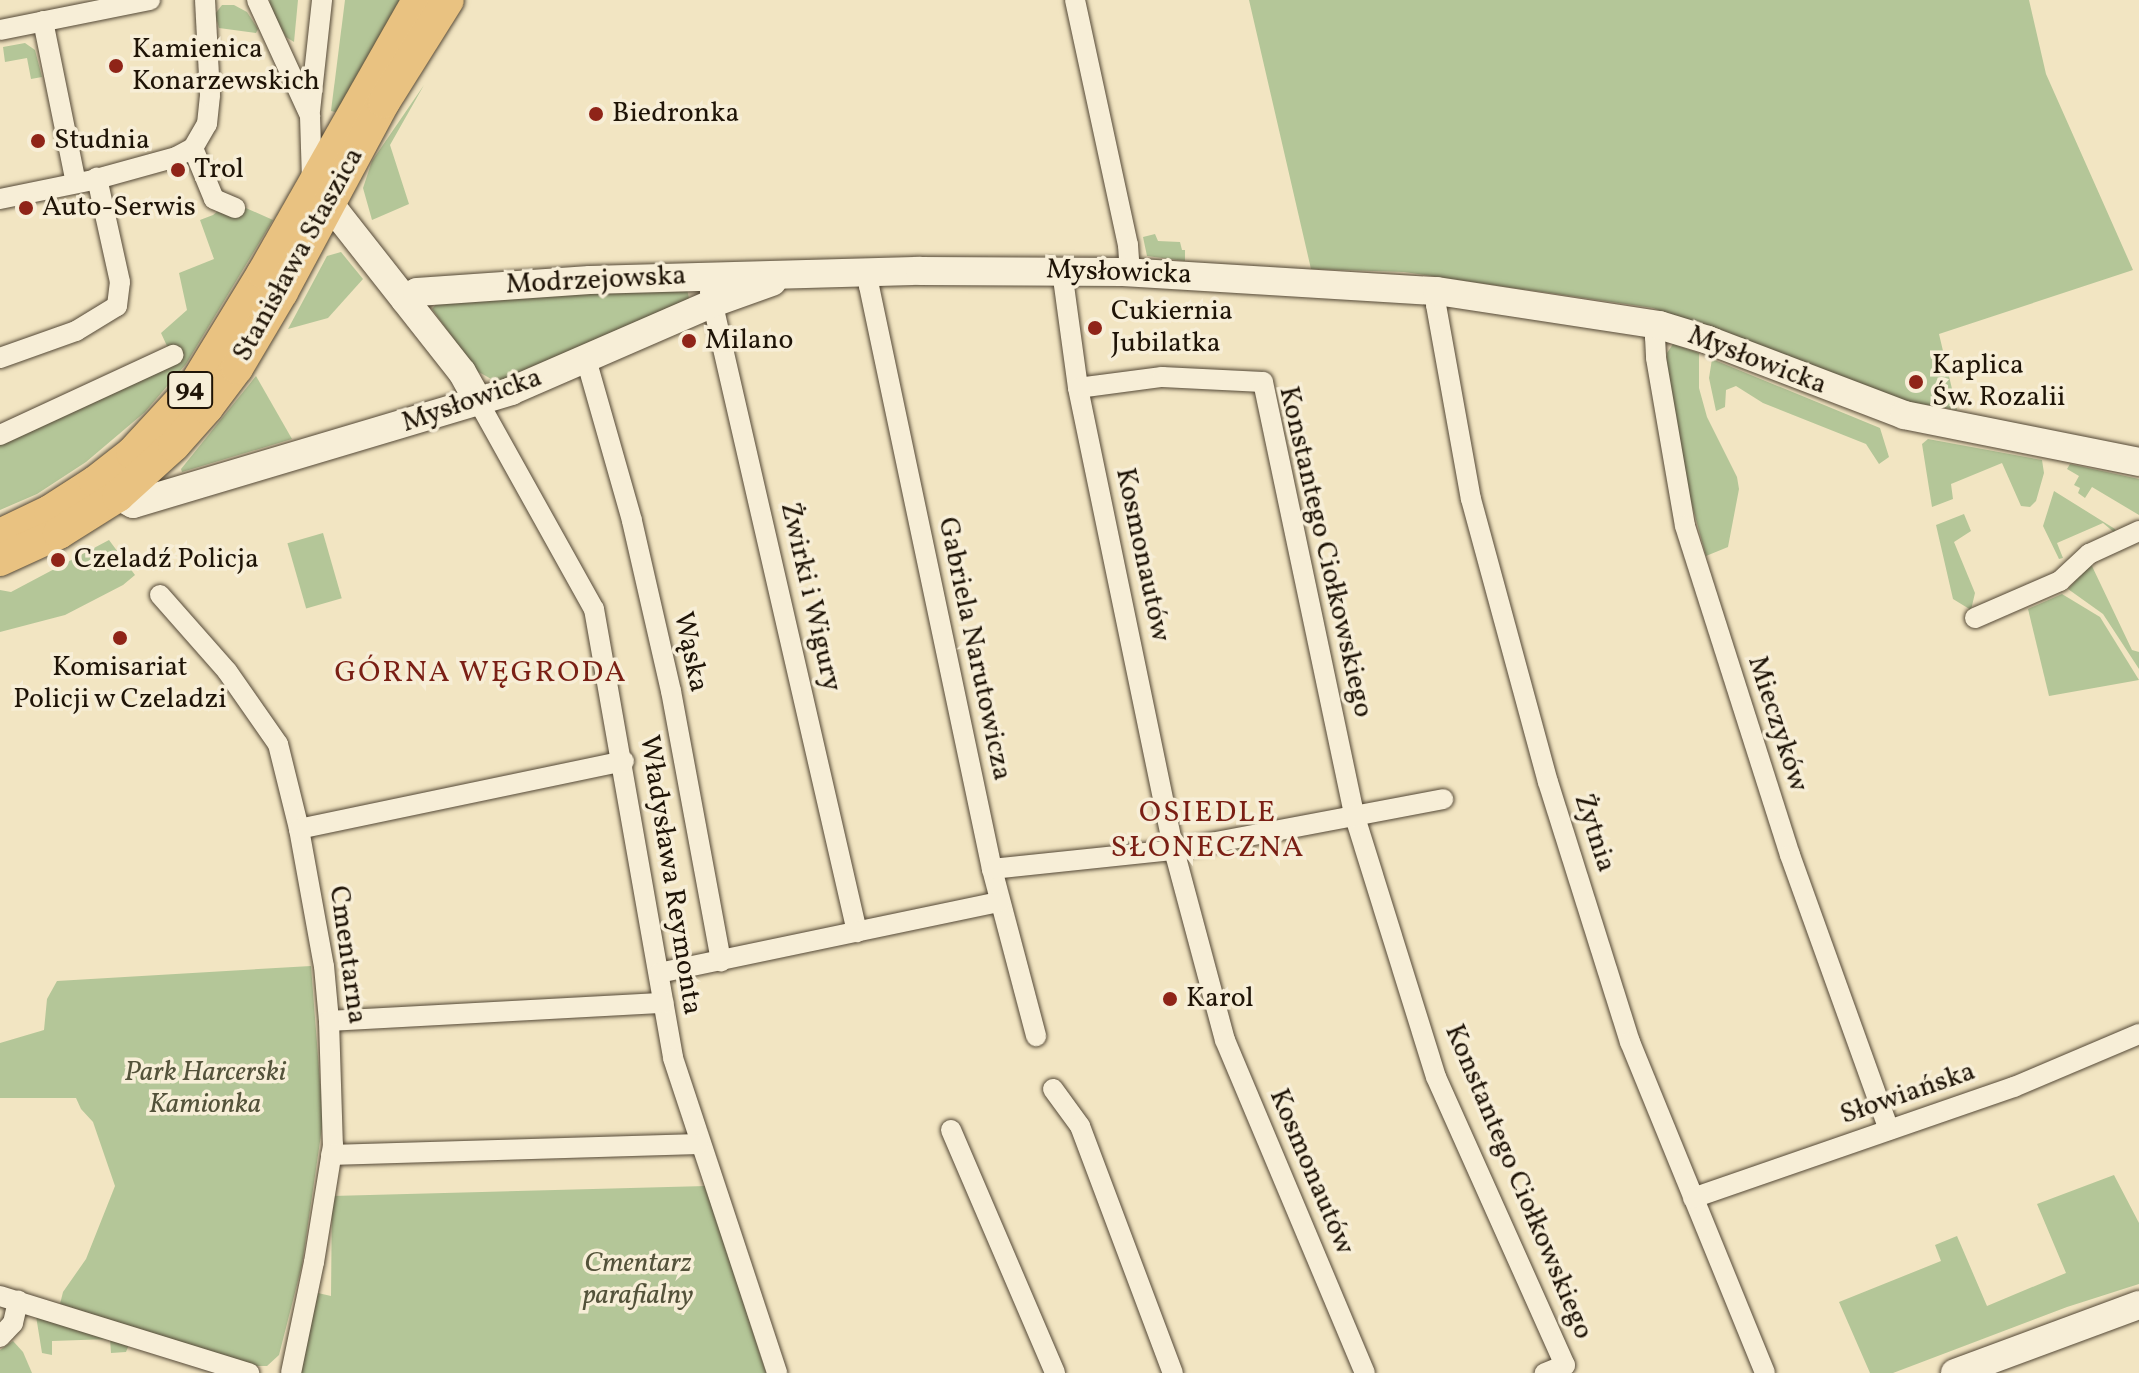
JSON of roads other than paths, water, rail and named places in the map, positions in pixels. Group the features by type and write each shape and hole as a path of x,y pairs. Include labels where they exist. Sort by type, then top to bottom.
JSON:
{"main road":[{"name":"Stanisława Staszica","path":"0,560 59,533 118,496 174,445 237,368 320,192 418,0"},
{"name":"Stanisława Staszica","path":"0,535 50,511 95,482 159,425 194,386 320,192 384,102 448,0"}],"street":[{"path":"0,30 150,0"},
{"path":"0,199 97,178 176,157 193,148 207,124 210,95 205,0"},
{"path":"257,0 310,116"},
{"path":"322,0 310,116 320,192 462,372 478,401"},
{"path":"1075,0 1128,245 1130,272"},
{"path":"43,21 76,183"},
{"path":"193,148 214,199 235,208"},
{"path":"0,358 76,331 117,306 120,282 97,178"},
{"name":"Gabriela Narutowicza","path":"869,271 869,286 992,869 1036,1036"},
{"name":"Kosmonautów","path":"1062,271 1078,388 1174,850 1225,1040 1365,1373"},
{"name":"Mysłowicka","path":"790,273 1130,272 1437,291 1659,325 1708,340 1904,415 2139,462"},
{"name":"Modrzejowska","path":"405,300 417,292 590,280 710,289 790,273"},
{"name":"Mysłowicka","path":"118,496 133,504 511,391 586,359 710,289"},
{"name":"Żwirki i Wigury","path":"710,289 857,932"},
{"name":"Żytnia","path":"1437,291 1436,305 1471,499 1548,782 1630,1042 1765,1373"},
{"name":"Mieczyków","path":"1659,325 1655,337 1656,358 1685,526 1790,855 1889,1130"},
{"path":"0,435 173,355"},
{"name":"Wąska","path":"586,359 628,507 671,691 721,961"},
{"name":"Konstantego Ciołkowskiego","path":"1078,388 1162,377 1263,382 1355,817 1436,1077 1565,1365 1545,1373"},
{"name":"Władysława Reymonta","path":"478,401 592,602 600,627 673,1058 698,1144 777,1373"},
{"path":"1975,618 2060,581 2089,554 2139,531"},
{"name":"Cmentarna","path":"160,595 217,659 270,728 278,744 299,829 324,966 329,1021 331,1155 314,1262 291,1373"},
{"path":"299,829 624,761"},
{"path":"992,869 1174,850 1443,799"},
{"path":"659,973 1000,902"},
{"path":"329,1021 664,1003"},
{"name":"Słowiańska","path":"1693,1198 2014,1087 2139,1034"},
{"path":"1053,1089 1080,1126 1173,1373"},
{"path":"951,1130 1055,1373"},
{"path":"331,1155 698,1144"},
{"path":"6,1330 9,1299 249,1373"},
{"path":"1955,1373 2139,1305"}],"place":[{"name":"Kamienica Konarzewskich","path":"116,66"},
{"name":"Biedronka","path":"596,114"},
{"name":"Studnia","path":"38,141"},
{"name":"Trol","path":"178,170"},
{"name":"Auto-Serwis","path":"26,208"},
{"name":"Cukiernia Jubilatka","path":"1095,328"},
{"name":"Milano","path":"689,341"},
{"name":"Kaplica Św. Rozalii","path":"1916,382"},
{"name":"Czeladź Policja","path":"58,560"},
{"name":"Komisariat Policji w Czeladzi","path":"120,638"},
{"name":"Karol","path":"1170,999"}],"district":[{"name":"GÓRNA WĘGRODA","path":"481,673"},
{"name":"OSIEDLE SŁONECZNA","path":"1208,830"}],"park label":[{"name":"Park Harcerski Kamionka","path":"205,1089"},
{"name":"Cmentarz parafialny","path":"638,1280"}]}
